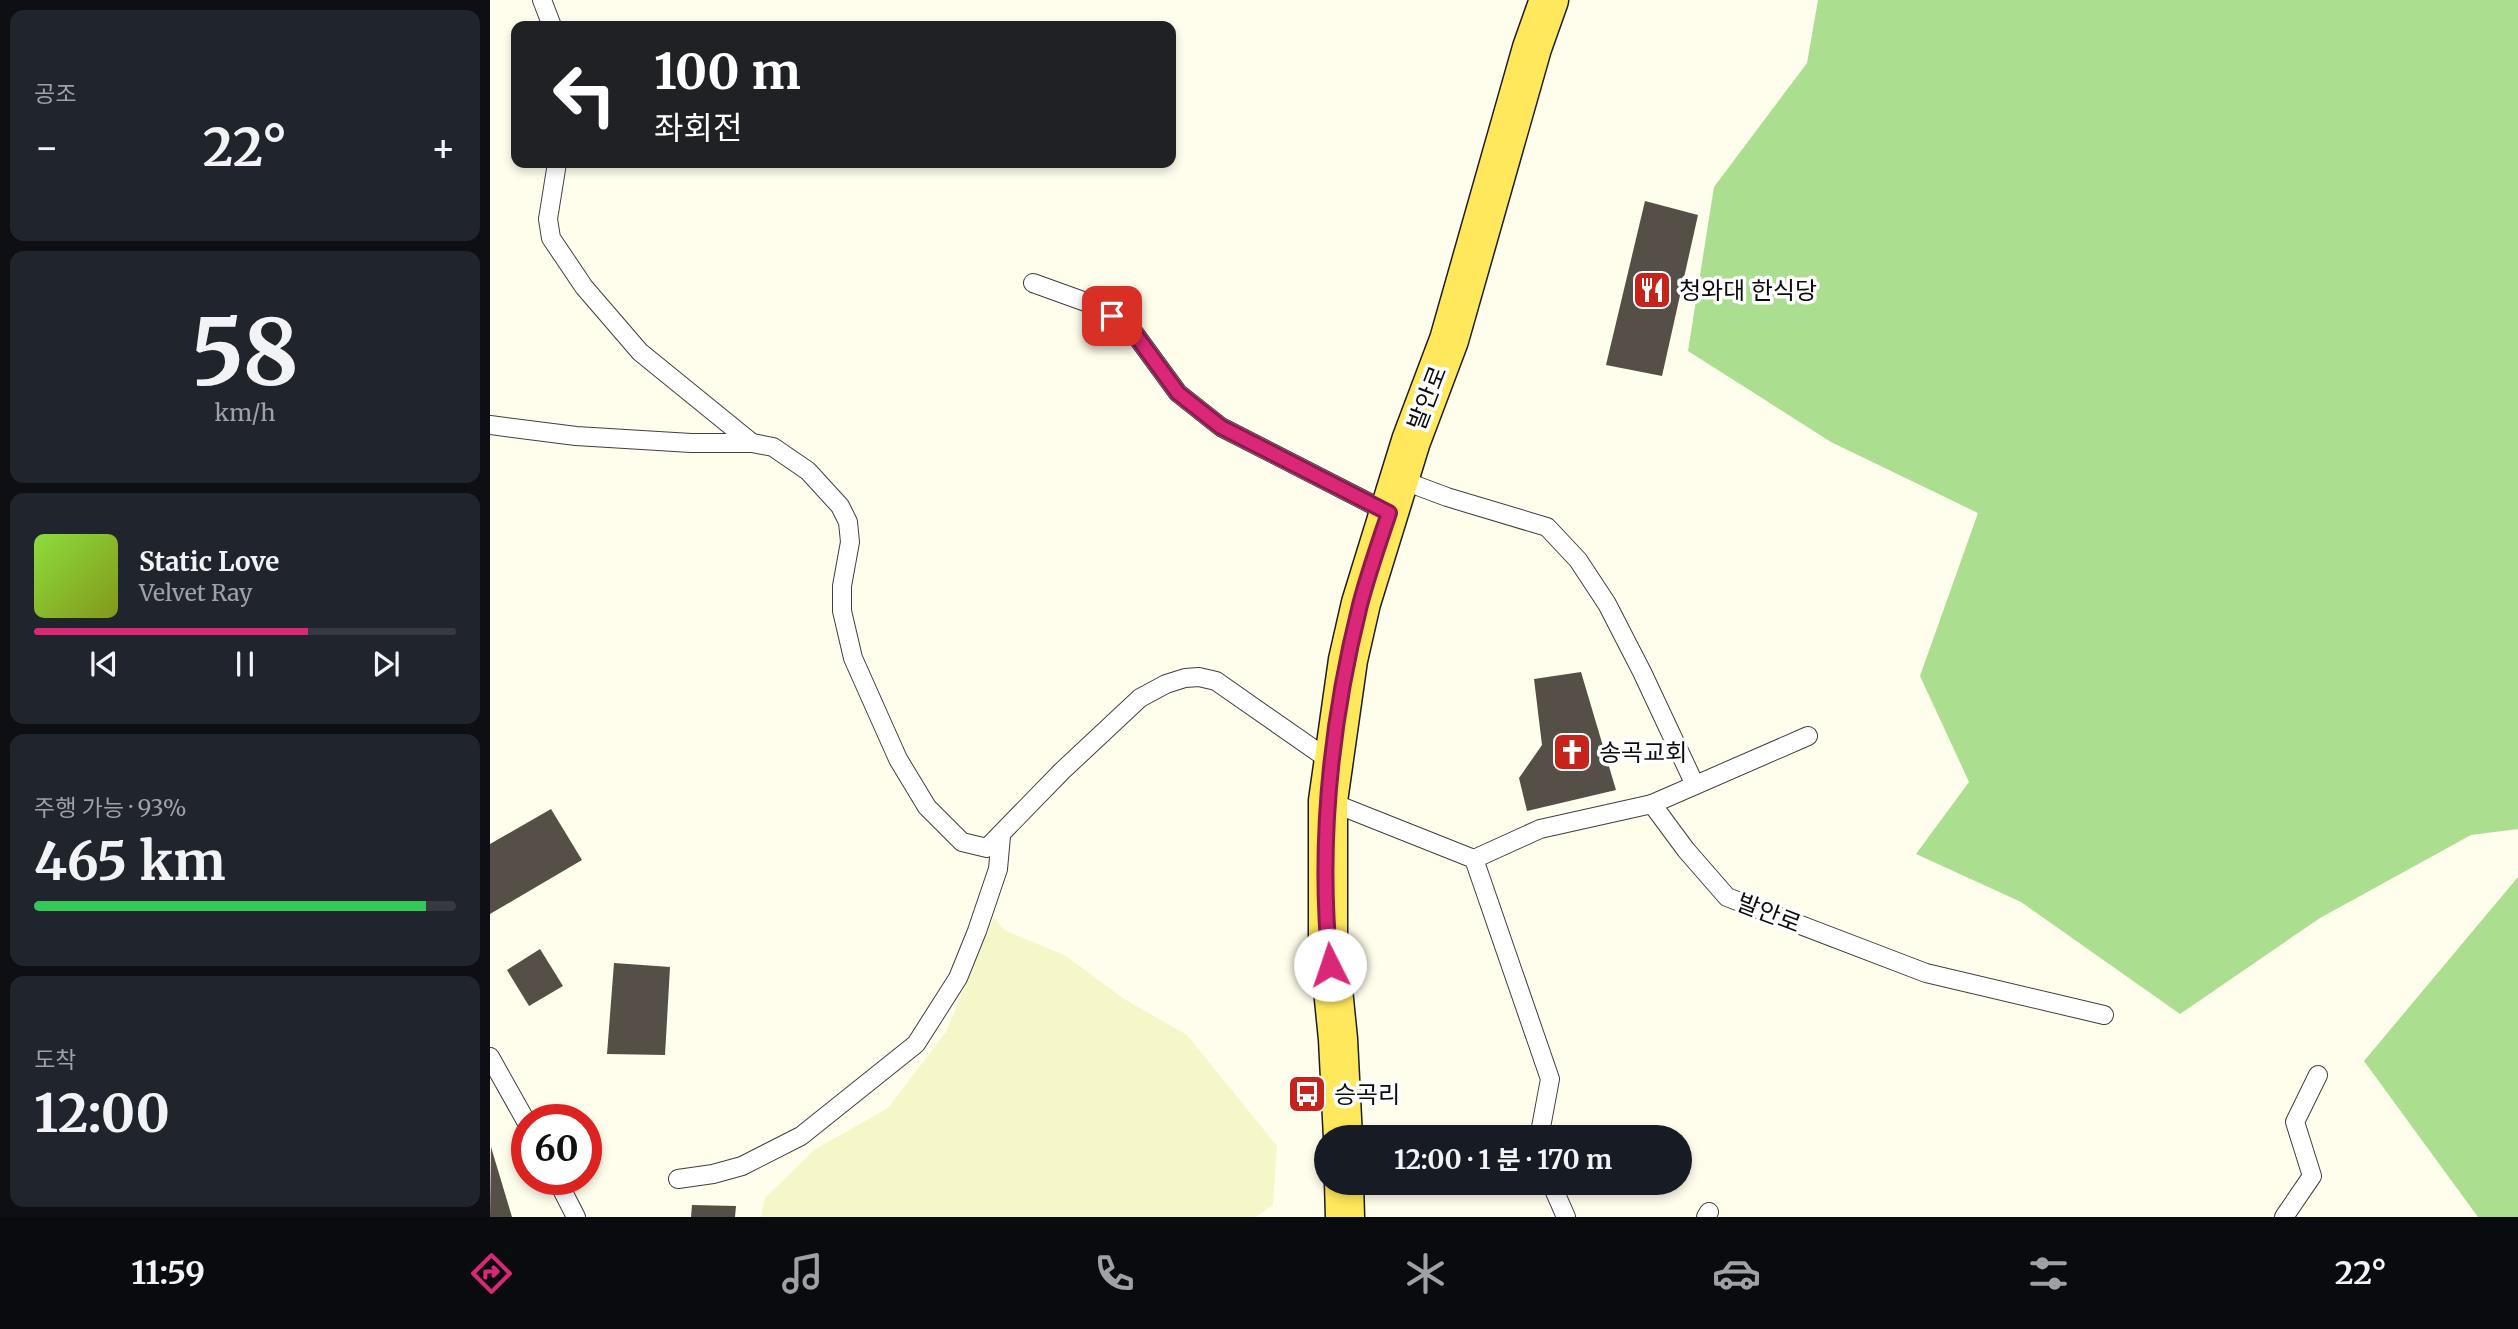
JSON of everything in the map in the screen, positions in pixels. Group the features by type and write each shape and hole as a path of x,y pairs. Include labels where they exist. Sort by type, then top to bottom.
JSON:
{"main road":[{"name":"발안로","path":"1342,1125 1338,1039 1328,940 1328,801 1340,706 1358,615 1394,496 1449,340 1532,48 1549,0"},
{"path":"1344,1195 1345,1217"}],"lane":[{"path":"542,0 550,21"},
{"path":"556,168 548,219 551,238 584,287 640,352 752,443"},
{"path":"1033,283 1094,305 1129,326 1178,393 1221,427 1394,496 1447,497 1547,527 1578,560 1607,604 1643,672 1695,785"},
{"path":"490,425 576,436 691,443 752,443 773,447 808,471 840,506 848,522 850,541 842,586 842,611 853,657 898,758 927,807 962,842 988,848 1062,771 1140,698 1166,684 1185,678 1199,677 1216,681 1332,762"},
{"path":"1328,801 1474,859 1540,829 1651,804 1808,736"},
{"name":"발안로","path":"1651,804 1727,897 1926,973 2104,1015"},
{"path":"678,1179 742,1166 801,1136 916,1044 958,978 973,943 998,869 1001,836"},
{"path":"1474,859 1550,1079 1541,1125"},
{"path":"490,1057 516,1104"},
{"path":"2284,1217 2312,1176 2295,1122 2318,1074"},
{"path":"564,1195 576,1217"},
{"path":"1556,1195 1566,1217"}],"green space":[{"path":"1818,0 2518,0 2518,829 2471,835 2320,918 2180,1014 2021,902 1916,854 1969,782 1920,676 1978,513 1831,442 1688,351 1714,187 1807,63"},
{"path":"2518,877 2518,1217 2478,1217 2364,1061"},
{"path":"994,917 1004,930 1066,956 1124,999 1187,1035 1277,1146 1273,1205 1256,1217 761,1217 765,1198 814,1150 888,1108 946,1032"}],"building":[{"name":"청와대 한식당","path":"1645,201 1698,215 1662,376 1606,365"},
{"path":"1581,672 1616,790 1527,811 1519,778 1542,745 1534,679"},
{"path":"551,809 582,860 490,914 490,844"},
{"path":"540,949 563,986 529,1006 507,970"},
{"path":"614,963 670,967 665,1055 607,1054"},
{"path":"491,1147 512,1217 490,1217"},
{"path":"692,1205 736,1206 735,1217 691,1217"}],"place":[{"name":"청와대 한식당","path":"1652,290"},
{"name":"송곡교회","path":"1572,752"},
{"name":"승곡리","path":"1307,1094"}],"route":[{"path":"1112,316 1129,326 1178,393 1221,427 1389,513 1361,603 1348,660 1335,740 1328,801 1327,899 1330,965"}]}
